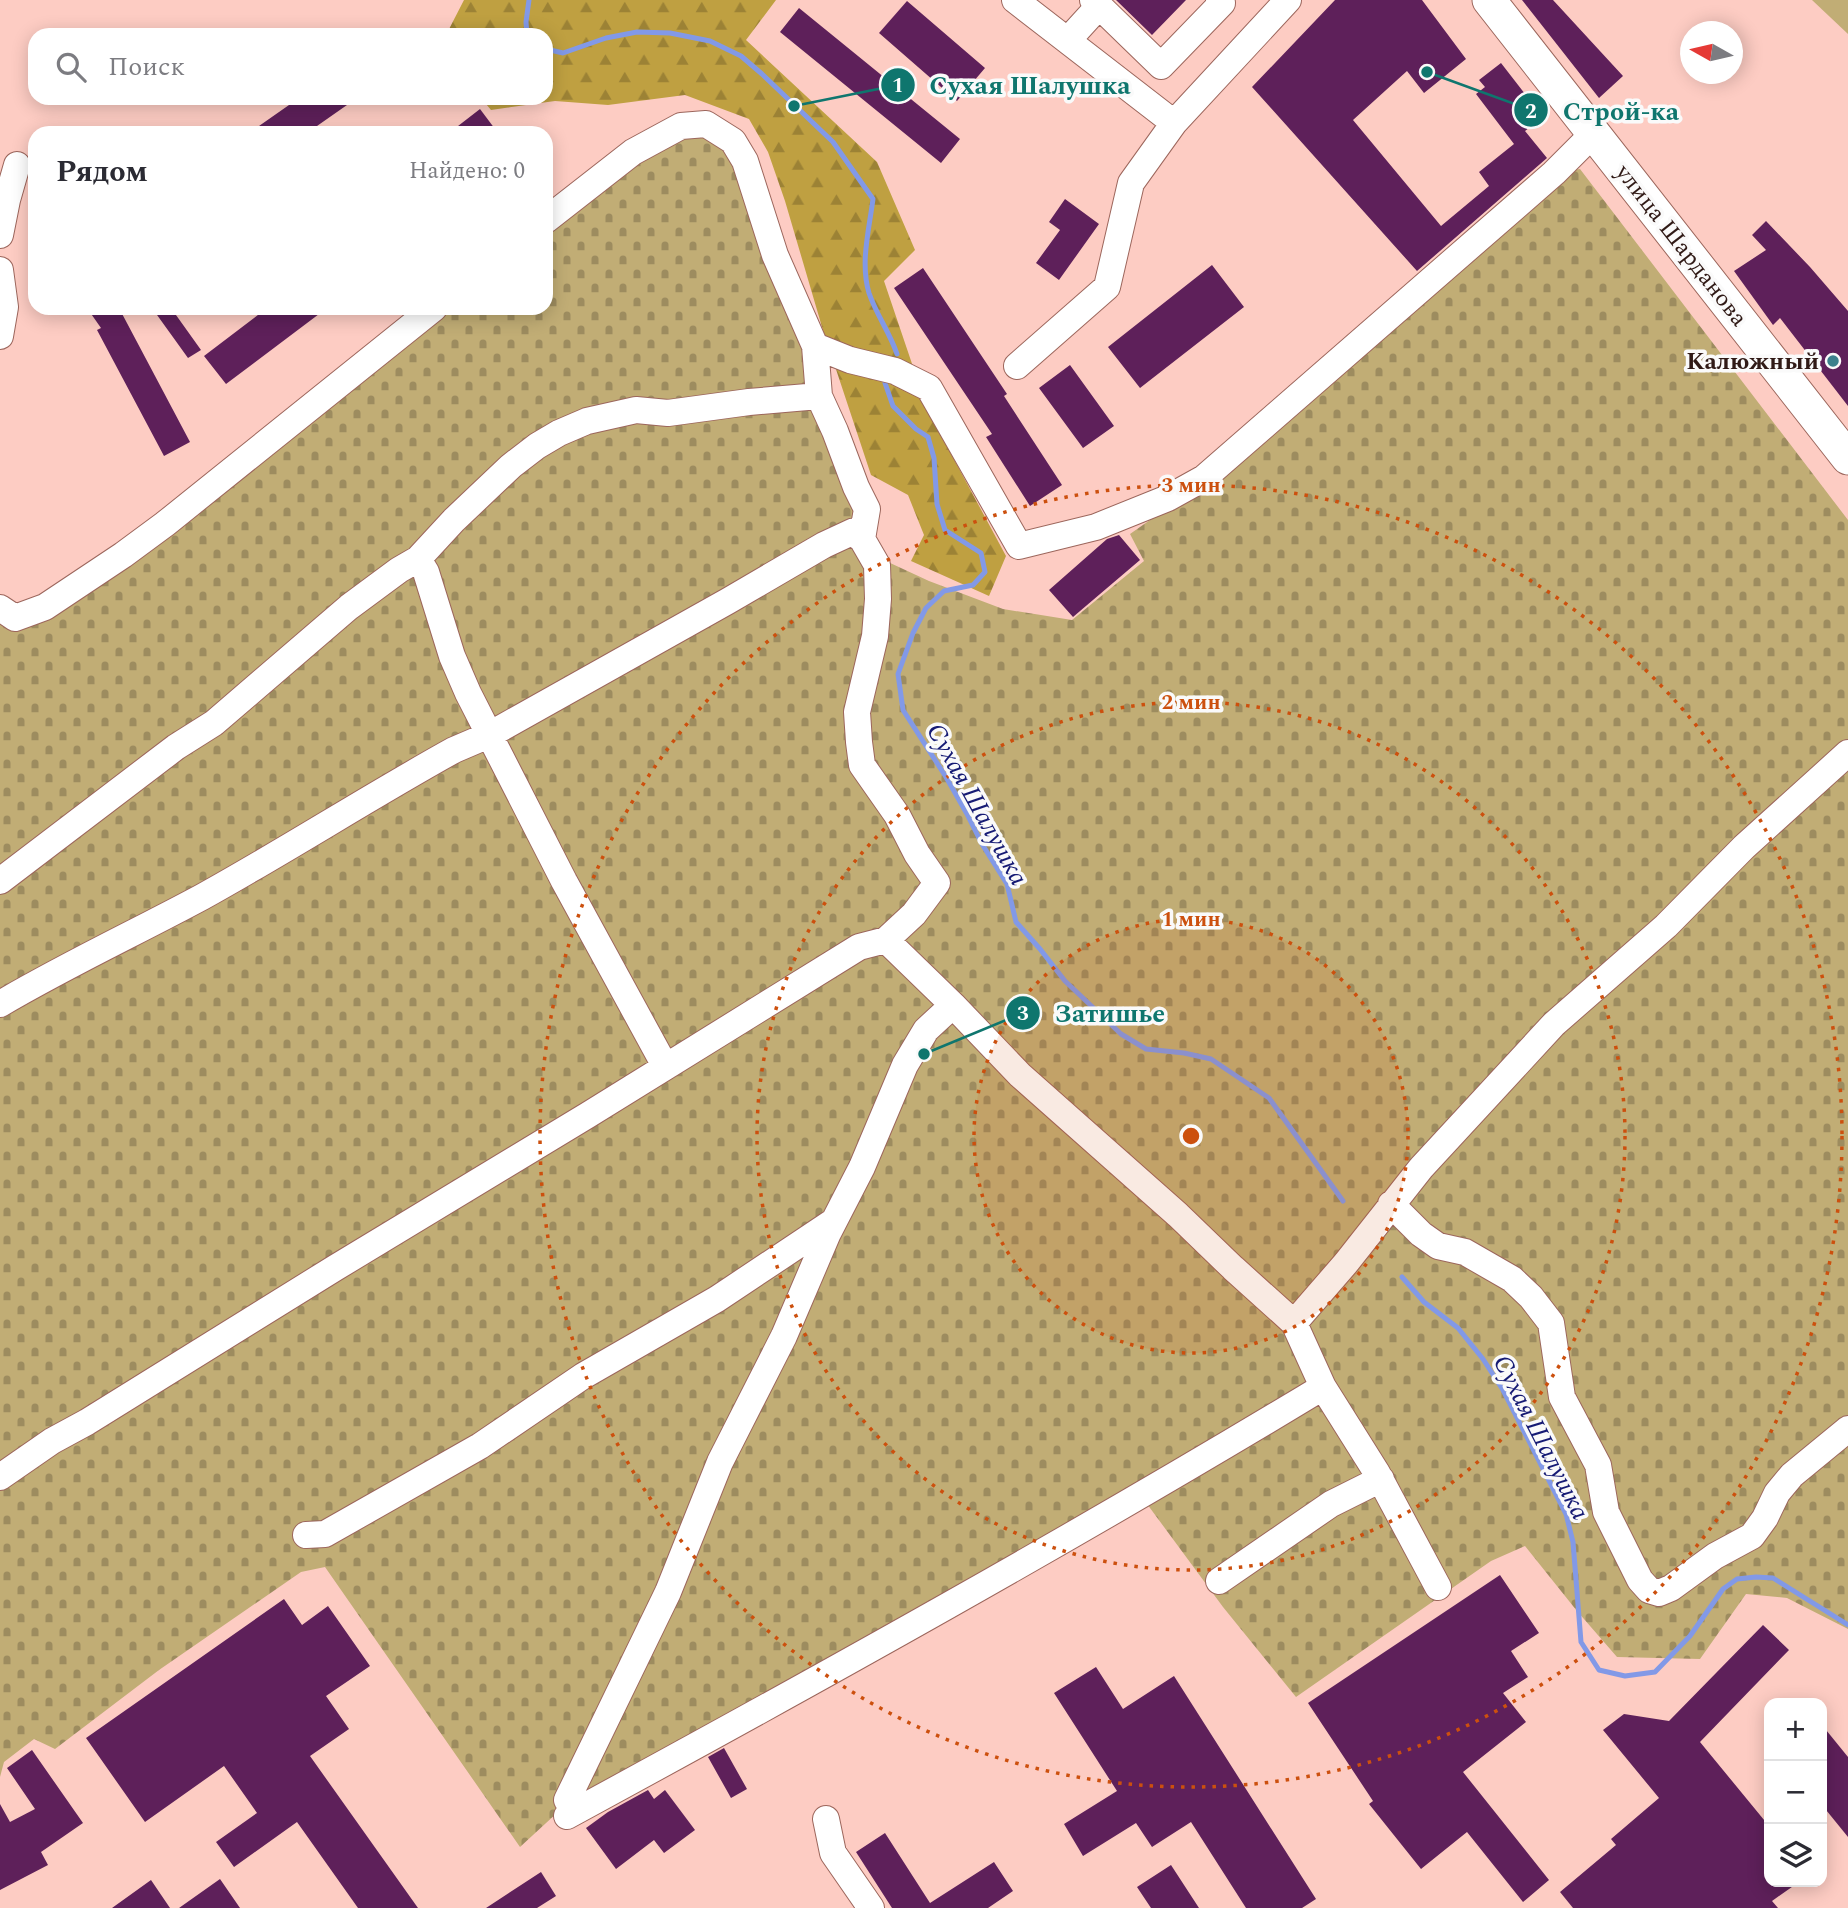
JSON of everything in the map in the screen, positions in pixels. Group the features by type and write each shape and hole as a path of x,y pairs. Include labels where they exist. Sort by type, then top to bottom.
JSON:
{"main road":[{"name":"улица Шарданова","path":"1489,0 1848,458"}],"street":[{"path":"1016,0 1174,123"},
{"path":"1068,40 1096,3 1161,66 1222,3 1219,0"},
{"path":"1017,366 1107,287 1131,183 1174,123 1288,0"},
{"path":"553,215 633,152 681,125 706,124 733,141 745,160 775,256 815,346 819,396 867,509 862,539"},
{"path":"815,346 850,360 895,371 929,388 1019,546 1096,527 1168,498 1204,478 1554,173 1594,133"},
{"path":"0,235 17,165"},
{"path":"0,271 5,307 0,336"},
{"path":"0,608 15,618 45,607 123,555 425,315"},
{"path":"0,881 176,747 214,723 349,607 399,569 418,559 454,520 511,466 537,446 587,421 636,410 668,413 819,396"},
{"path":"0,1004 244,873 454,750 489,735 824,545 852,531 862,539 877,565 876,636 857,712 859,742 862,765 897,815 917,854 937,883 914,914 886,940 859,947 52,1441 0,1477"},
{"path":"418,559 434,594 452,656 489,735 564,881 665,1066"},
{"path":"1294,1323 1346,1263 1421,1168 1554,1024 1666,926 1744,847 1848,753"},
{"path":"886,940 953,1004 1020,1075 1178,1215 1294,1323 1323,1387 1381,1479 1438,1587"},
{"path":"953,1004 926,1030 905,1065 862,1167 834,1221 784,1336 720,1462 668,1592 567,1808 1011,1570 1208,1457 1323,1387"},
{"path":"1391,1204 1421,1234 1438,1246 1465,1252 1512,1279 1531,1297 1550,1323 1562,1397 1598,1465 1606,1512 1640,1580 1649,1590 1660,1593 1671,1588 1715,1556 1752,1536 1765,1518 1777,1493 1793,1475 1848,1429"},
{"path":"306,1535 324,1534 480,1446 583,1376 717,1299 834,1221"},
{"path":"1220,1581 1331,1504 1381,1479"},
{"path":"826,1819 834,1853 871,1908"}],"green space":[{"path":"464,0 776,0 746,40 877,162 915,250 884,281 928,411 1006,556 989,596 911,561 924,535 908,495 871,475 822,327 785,201 768,152 749,119 685,95 608,105 553,101 553,28 450,28"},
{"path":"1812,0 1848,0 1848,34"},
{"path":"487,105 527,105 491,110"},
{"path":"675,125 730,135 866,532 888,562 929,581 1003,609 1072,620 1144,561 1130,534 1210,478 1565,171 1580,169 1848,520 1848,1629 1787,1598 1746,1594 1700,1659 1617,1657 1525,1546 1491,1561 1296,1697 1223,1607 1136,1489 558,1812 520,1847 325,1567 301,1572 159,1670 55,1749 34,1739 4,1762 0,1777 0,614 39,605 423,315 553,315 553,214"}],"building":[{"path":"1116,0 1186,0 1152,35"},
{"path":"1335,0 1422,0 1466,59 1424,93 1407,71 1353,120 1441,226 1489,186 1479,172 1514,144 1476,94 1485,87 1479,80 1501,63 1543,117 1525,131 1547,158 1417,271 1252,87"},
{"path":"1522,0 1553,0 1623,76 1599,98"},
{"path":"907,1 985,68 957,101 879,33"},
{"path":"799,8 960,139 941,163 780,32"},
{"path":"289,105 347,105 317,126 259,126"},
{"path":"480,109 493,126 458,126"},
{"path":"1065,199 1099,224 1059,280 1036,263 1060,230 1049,222"},
{"path":"1766,221 1848,311 1848,406 1780,318 1773,325 1734,271 1766,250 1752,235"},
{"path":"1212,265 1244,307 1140,388 1108,347"},
{"path":"923,268 1007,394 1004,396 1062,485 1030,506 986,437 992,434 894,288"},
{"path":"92,315 123,315 190,442 164,456 97,330 101,328"},
{"path":"157,315 176,315 201,350 188,358"},
{"path":"258,315 318,315 226,384 204,356"},
{"path":"1070,365 1114,426 1083,448 1039,388"},
{"path":"1119,535 1140,560 1073,617 1049,590 1107,539"},
{"path":"1500,1575 1539,1633 1511,1651 1528,1677 1503,1693 1526,1722 1463,1772 1549,1880 1523,1902 1467,1832 1421,1869 1369,1804 1373,1801 1308,1703"},
{"path":"284,1599 302,1625 328,1606 370,1666 326,1696 349,1729 310,1756 418,1908 358,1908 297,1822 234,1867 216,1842 257,1813 224,1766 145,1822 86,1738"},
{"path":"1763,1625 1789,1650 1700,1742 1764,1820 1764,1887 1792,1887 1772,1901 1778,1908 1573,1908 1560,1892 1616,1845 1611,1839 1659,1798 1603,1730 1624,1714 1669,1721"},
{"path":"1096,1667 1123,1709 1174,1676 1316,1899 1302,1908 1246,1908 1191,1822 1152,1847 1136,1823 1083,1856 1064,1824 1117,1791 1054,1693"},
{"path":"1827,1731 1848,1757 1848,1837 1827,1811"},
{"path":"724,1748 747,1789 731,1798 708,1757"},
{"path":"32,1750 83,1823 41,1852 48,1865 0,1890 0,1804 10,1822 35,1809 7,1768"},
{"path":"648,1790 654,1799 665,1790 695,1830 664,1853 654,1840 616,1869 586,1828 608,1812"},
{"path":"885,1833 930,1903 994,1862 1013,1891 988,1908 892,1908 856,1852"},
{"path":"1171,1865 1199,1908 1151,1908 1137,1887"},
{"path":"541,1872 556,1896 537,1908 486,1908"},
{"path":"220,1879 240,1908 179,1908"},
{"path":"151,1880 170,1908 112,1908"}],"waterway":[{"name":"Сухая Шалушка","path":"526,28 529,0"},
{"name":"Сухая Шалушка","path":"553,51 563,53 606,38 637,32 670,33 710,41 741,56 762,74 833,142 873,199 866,246 866,282 897,354"},
{"name":"Сухая Шалушка","path":"885,383 893,406 928,437 934,458 937,504 945,530 981,553 985,572 973,585 944,591 926,608 913,633 898,674 903,710 946,777 1007,884 1016,922 1065,981 1121,1034 1146,1049 1211,1059 1269,1098 1343,1201"},
{"name":"Сухая Шалушка","path":"1402,1277 1424,1302 1458,1328 1483,1359 1503,1390 1566,1514 1573,1542 1581,1642 1599,1670 1625,1676 1655,1672 1690,1636 1723,1589 1737,1579 1773,1578 1848,1625"}],"place":[{"name":"Строй-ка","path":"1427,72"},
{"name":"Сухая Шалушка","path":"794,106"},
{"name":"Калюжный","path":"1833,361"},
{"name":"Затишье","path":"924,1054"}]}
